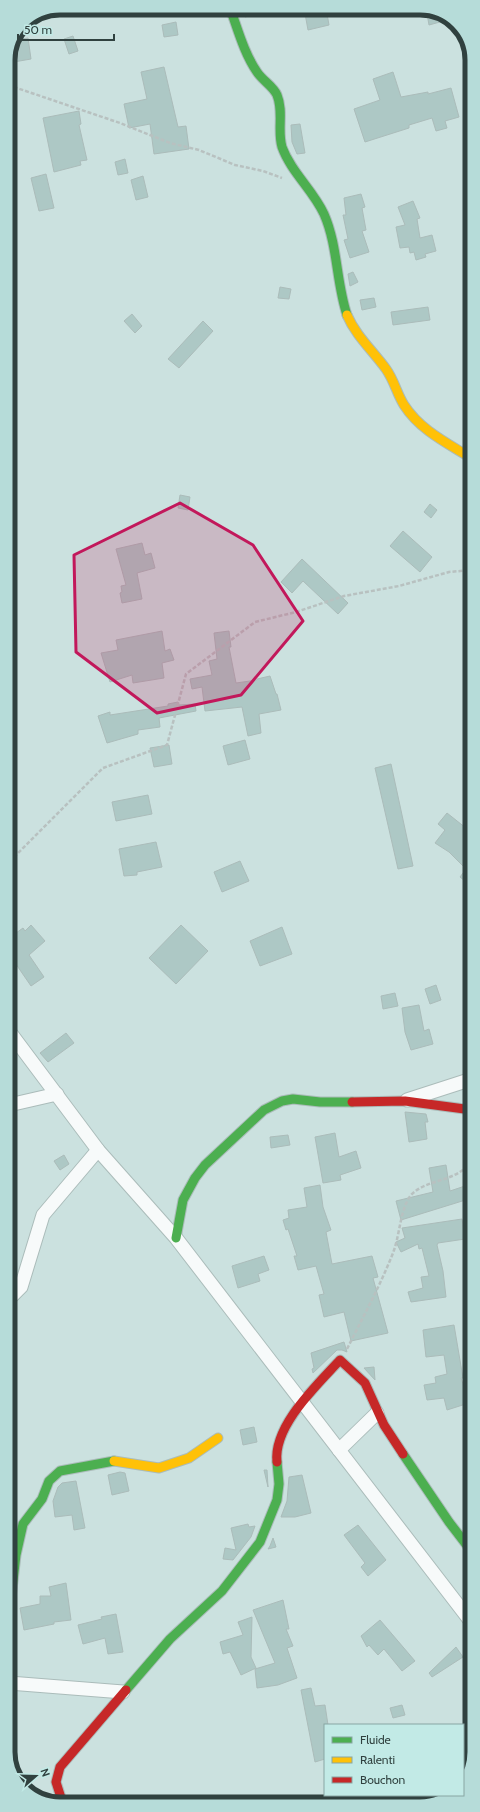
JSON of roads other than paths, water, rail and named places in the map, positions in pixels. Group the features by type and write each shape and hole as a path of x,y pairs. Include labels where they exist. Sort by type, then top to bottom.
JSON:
{"street":[{"path":"233,15 256,70 277,94 281,142 284,152 292,167 308,189 325,217 348,317 364,343 386,370 402,401 412,416 422,427 465,454"},
{"path":"15,1038 98,1150 176,1238 465,1614"},
{"path":"404,1101 465,1082"},
{"path":"15,1104 57,1094"},
{"path":"176,1238 183,1200 195,1178 205,1165 264,1110 282,1101 293,1099 320,1102 404,1101 465,1109"},
{"path":"15,1292 20,1287 43,1215 98,1150"},
{"path":"61,1797 55,1779 59,1768 170,1639 222,1591 260,1542 277,1500 279,1484 276,1449 285,1429 302,1402 340,1360 365,1383 373,1397 377,1413 449,1522 465,1543"},
{"path":"339,1450 377,1413"},
{"path":"15,1563 23,1524 42,1499 49,1481 60,1472 117,1461 159,1468 189,1458 218,1438"},
{"path":"15,1683 123,1692"}]}
